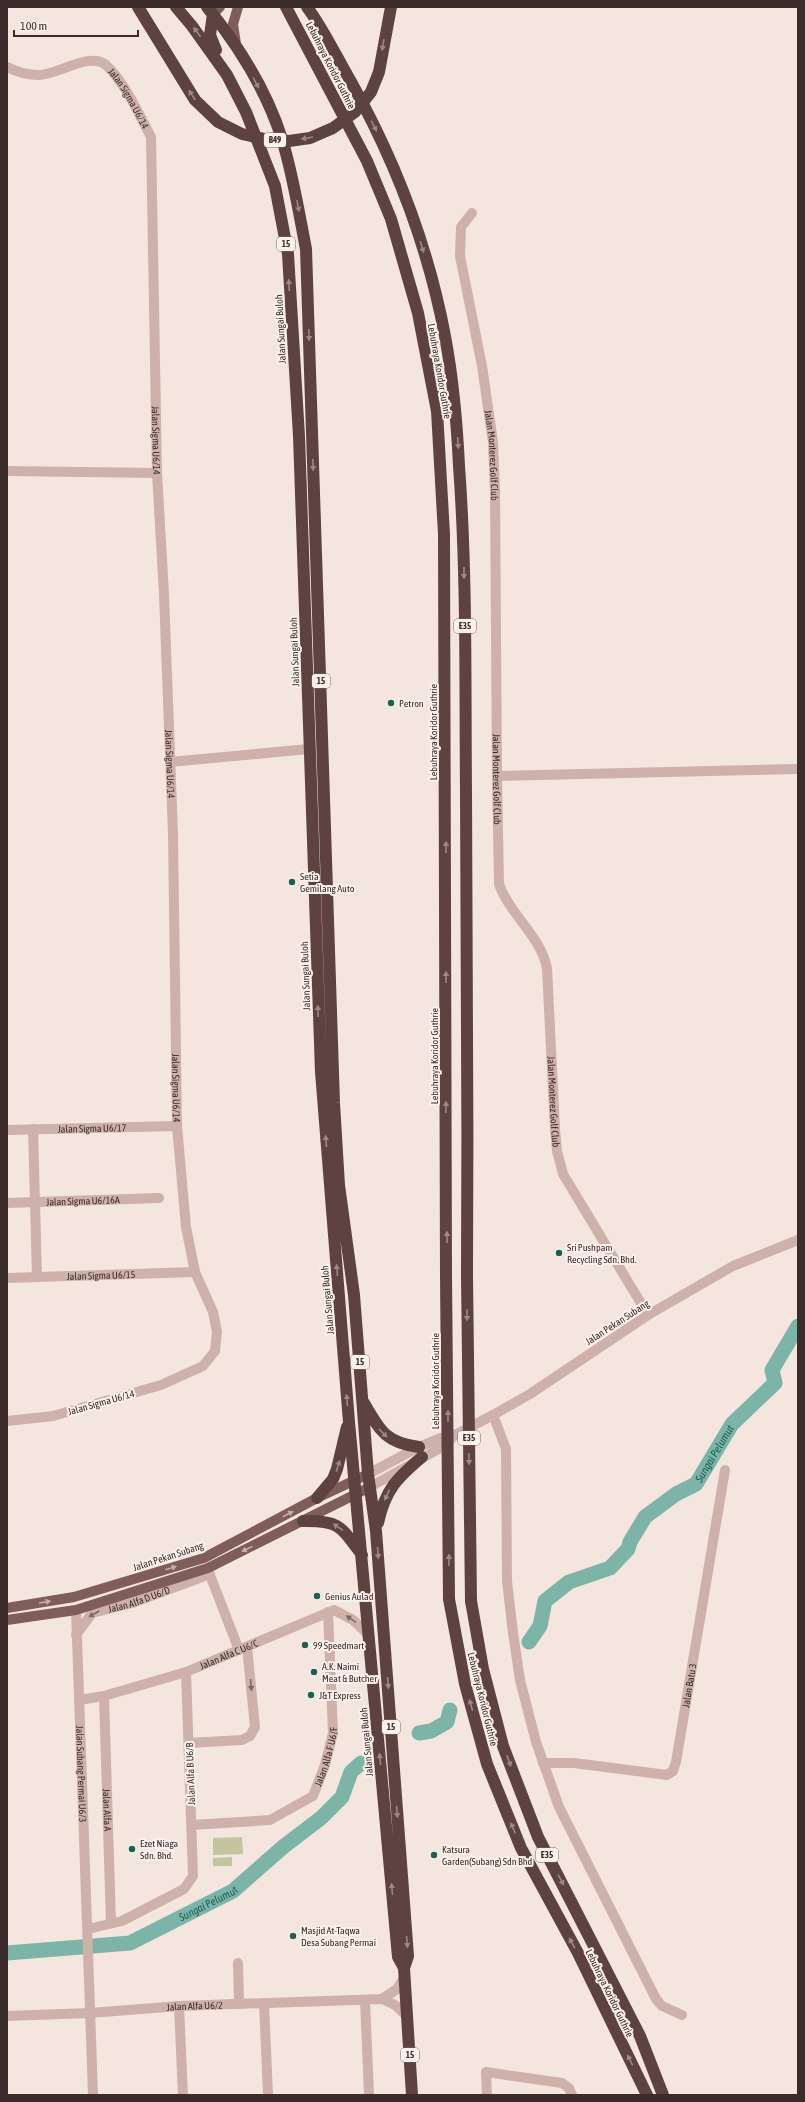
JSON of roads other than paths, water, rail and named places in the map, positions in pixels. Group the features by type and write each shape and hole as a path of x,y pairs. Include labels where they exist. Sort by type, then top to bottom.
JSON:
{"highway":[{"name":"B49","path":"138,7 195,100 218,122 242,134 265,139 289,141 310,138 333,128 355,112 371,92 378,72 392,7"},
{"name":"Jalan Sungai Buloh","path":"176,7 192,26 227,75 246,112 268,166 283,222 288,254 299,436 321,1072 349,1422 357,1493 398,1957 405,1972"},
{"name":"Lebuhraya Koridor Guthrie","path":"286,7 367,161 391,219 418,313 437,411 444,534 446,1276 449,1599 465,1684 487,1764 521,1848 578,1953 647,2095"},
{"name":"Lebuhraya Koridor Guthrie","path":"307,7 361,100 390,157 411,212 427,262 445,337 457,424 464,533 468,1153 467,1276 471,1601 483,1669 503,1746 533,1824 636,2029 663,2095"},
{"name":"Jalan Sungai Buloh","path":"213,9 238,49 266,102 282,138 293,180 306,249 334,1103 339,1185 354,1295 368,1474 376,1531 408,1956 405,1972 412,2095"},
{"path":"213,9 210,35 227,75"},
{"path":"363,1400 379,1428 385,1435 399,1443 421,1452 390,1487 384,1500 376,1531"},
{"path":"317,1498 333,1479 349,1422"},
{"path":"303,1521 323,1521 334,1524 343,1529 362,1555"}],"main road":[{"path":"238,7 233,24 238,49"},
{"name":"Jalan Pekan Subang","path":"7,1608 74,1597 204,1558 317,1498 368,1474"},
{"path":"7,1620 76,1610 209,1571 370,1487"}],"street":[{"name":"Jalan Sigma U6/14","path":"7,67 17,72 40,75 97,60 106,64 130,97 151,138 157,473 170,762 177,1126 186,1227 195,1272 213,1312 217,1332 215,1351 203,1366 161,1385 52,1416 7,1421"},
{"name":"Jalan Monterez Golf Club","path":"472,213 461,227 460,256 482,366 493,442 495,497 496,776 499,884 506,898 541,948 547,968 555,1129 557,1151 563,1174 648,1315"},
{"path":"7,471 157,473"},
{"path":"170,762 309,749"},
{"path":"496,776 798,770"},
{"name":"Jalan Sigma U6/17","path":"7,1130 177,1126"},
{"path":"33,1129 37,1277"},
{"name":"Jalan Sigma U6/16A","path":"7,1203 158,1198"},
{"name":"Jalan Pekan Subang","path":"421,1452 444,1446 455,1435 530,1394 648,1315 733,1266 798,1240"},
{"name":"Jalan Sigma U6/15","path":"7,1278 195,1272"},
{"path":"493,1415 506,1449 507,1581 513,1633 520,1680 536,1742 559,1807 656,1999 662,2006 682,2015"},
{"path":"368,1474 421,1452"},
{"path":"370,1487 421,1452"},
{"name":"Jalan Batu 3","path":"543,1763 574,1764 667,1775 673,1771 676,1762 725,1470"},
{"path":"189,1743 242,1740 250,1736 255,1727 243,1648 209,1571"},
{"name":"Jalan Alfa D U6/D","path":"76,1635 92,1613 132,1603 209,1571"},
{"name":"Jalan Subang Permai U6/3","path":"76,1610 90,2014"},
{"path":"328,1612 334,1610 342,1613 353,1620 369,1635"},
{"name":"Jalan Alfa C U6/C","path":"79,1700 104,1696 186,1672 328,1612"},
{"name":"Jalan Alfa F U6/F","path":"192,1825 270,1820 313,1796 325,1765 333,1733 328,1612"},
{"name":"Jalan Alfa B U6/B","path":"111,1923 122,1921 184,1889 193,1876 186,1672"},
{"name":"Jalan Alfa A","path":"104,1696 111,1923"},
{"path":"88,1934 111,1923"},
{"path":"238,1963 239,2004"},
{"path":"382,1999 397,1989 405,1972"},
{"path":"382,1999 395,2005 407,2016"},
{"name":"Jalan Alfa U6/2","path":"7,2016 90,2014 179,2006 382,1999"},
{"path":"365,2000 369,2095"},
{"path":"264,2003 268,2095"},
{"path":"179,2006 183,2095"},
{"path":"90,2014 93,2095"},
{"path":"487,2095 486,2072 562,2082 569,2088 572,2095"}],"waterway":[{"name":"Sungai Pelumut","path":"529,1642 540,1626 545,1601 569,1582 610,1568 628,1549 630,1542 645,1517 676,1494 696,1484 732,1424 775,1383 772,1370 798,1326"},
{"name":"Sungai Pelumut","path":"419,1733 431,1731 447,1722 450,1710"},
{"name":"Sungai Pelumut","path":"7,1953 130,1943 233,1891 283,1847 321,1818 342,1797 351,1772 361,1763"}],"place":[{"name":"Petron","path":"391,703"},
{"name":"Setia Gemilang Auto","path":"292,882"},
{"name":"Sri Pushpam Recycling Sdn. Bhd.","path":"559,1253"},
{"name":"Genius Aulad","path":"317,1596"},
{"name":"99 Speedmart","path":"305,1645"},
{"name":"A.K. Naimi Meat & Butcher","path":"314,1672"},
{"name":"J&T Express","path":"311,1695"},
{"name":"Ezet Niaga Sdn. Bhd.","path":"132,1849"},
{"name":"Katsura Garden(Subang) Sdn Bhd","path":"434,1855"},
{"name":"Masjid At-Taqwa Desa Subang Permai","path":"293,1936"}]}
